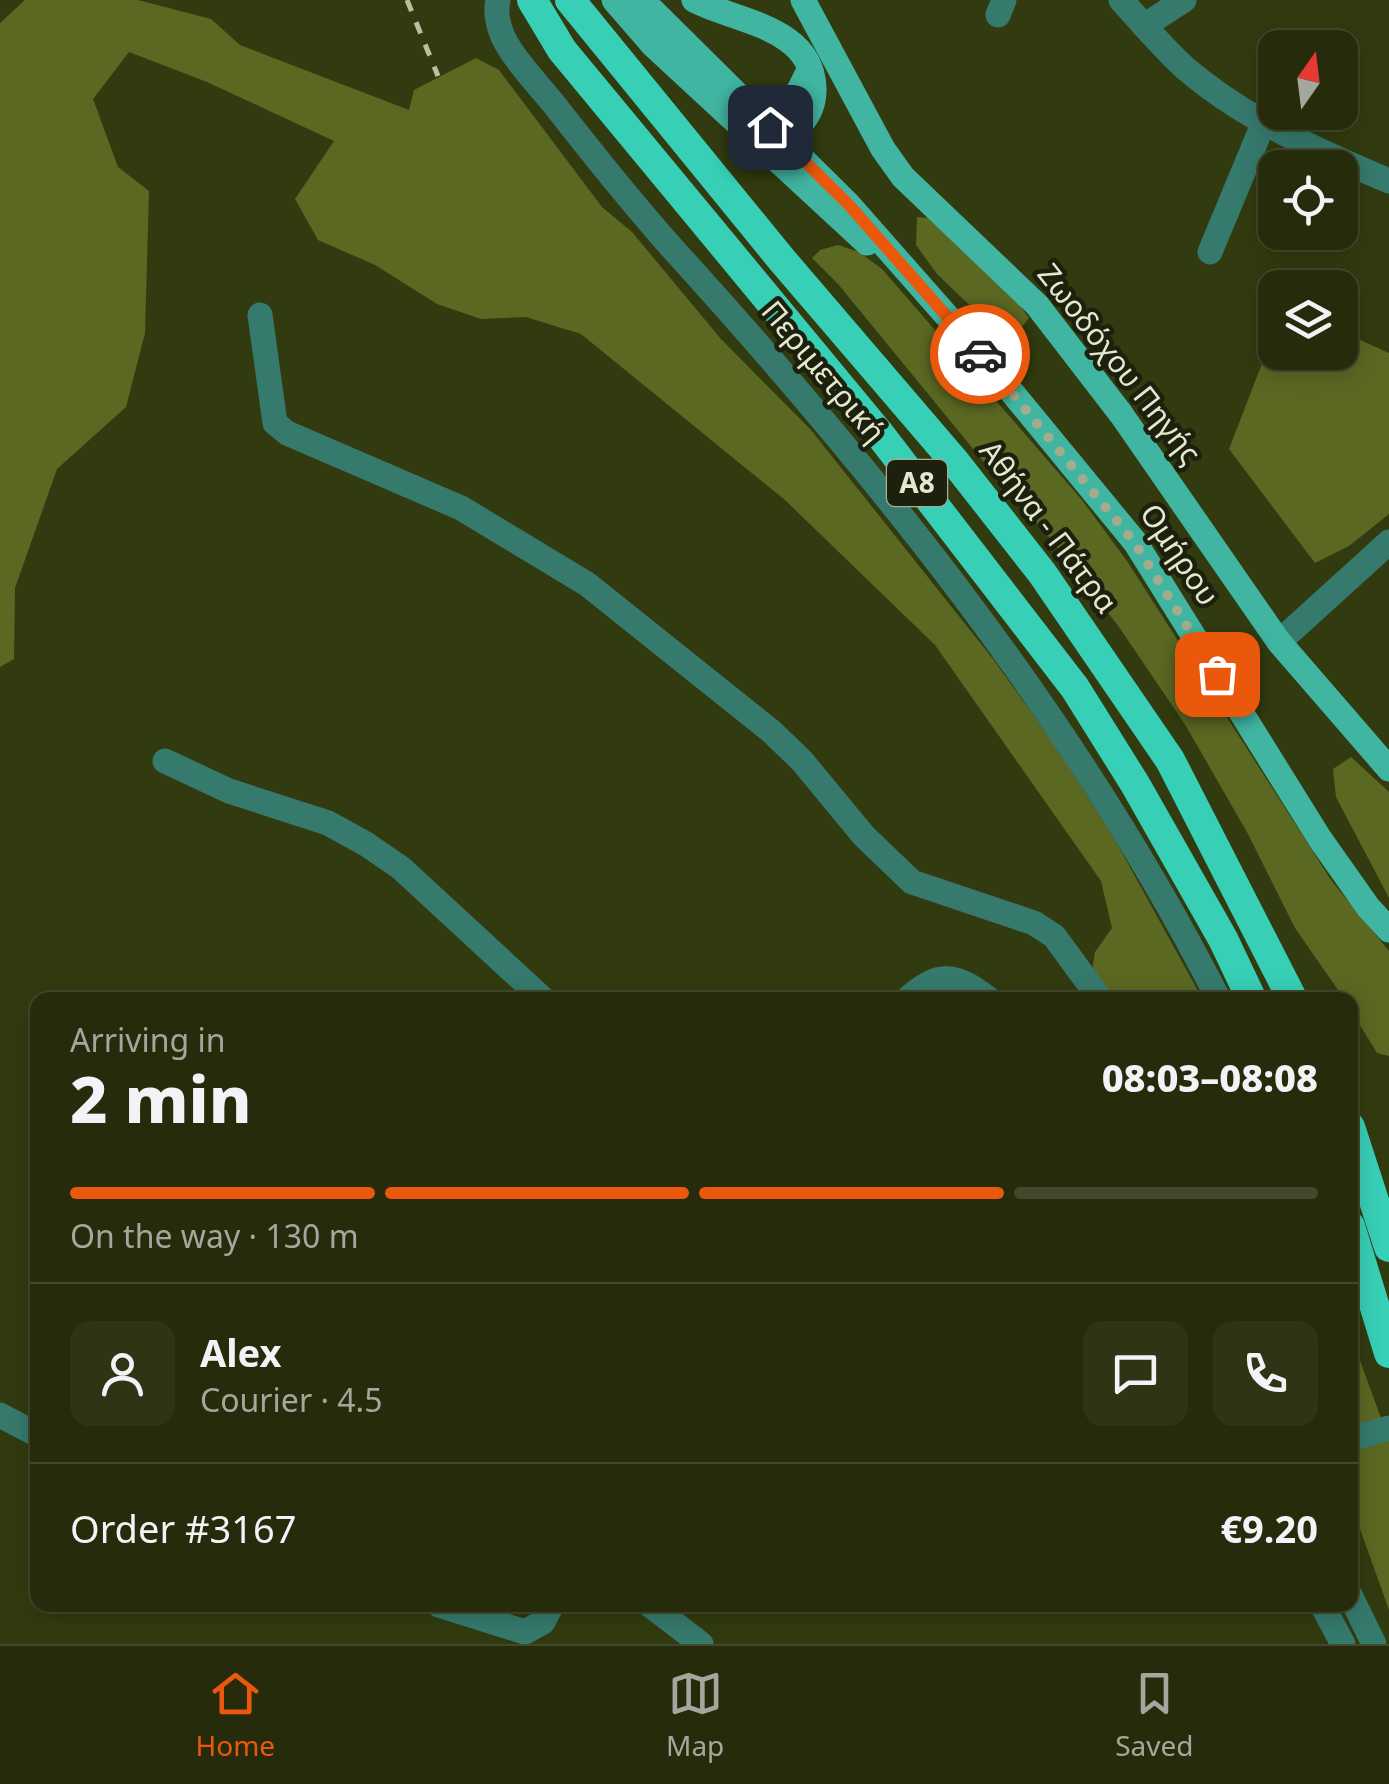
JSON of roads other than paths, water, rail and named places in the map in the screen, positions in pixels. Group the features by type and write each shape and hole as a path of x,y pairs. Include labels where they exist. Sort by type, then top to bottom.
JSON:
{"highway":[{"name":"Α8","path":"532,0 586,80 878,432 1075,688 1135,784 1223,939 1248,992"},
{"name":"Αθήνα - Πάτρα","path":"570,0 782,260 945,450 1042,574 1170,760 1289,992"},
{"path":"1358,1151 1389,1247"},
{"path":"1358,1252 1389,1354"}],"main road":[{"name":"Ομήρου","path":"614,0 652,45 768,140 824,180 983,357 1134,542 1320,839 1389,930"},
{"name":"Ομήρου","path":"642,0 734,92 768,140 836,218 920,288"},
{"path":"694,0 792,42 804,52 811,148 824,180"},
{"name":"Ζωοδόχου Πηγής","path":"803,0 883,149 904,178 1037,305 1160,468 1279,642 1389,769"},
{"path":"768,140 801,126 808,86"},
{"path":"734,92 764,102 808,86"}],"street":[{"name":"Περιμετρική","path":"498,0 498,20 506,41 622,193 820,417 1039,696 1129,834 1215,992"},
{"path":"1121,0 1204,83 1258,118"},
{"path":"1144,26 1184,0"},
{"path":"1210,252 1261,130"},
{"path":"1281,130 1389,182"},
{"path":"260,315 275,423 288,433 461,508 586,584 772,732 802,761 864,836 912,882 991,906 1054,936 1095,992"},
{"path":"1279,642 1389,542"},
{"path":"165,761 228,790 328,823 366,844 401,868 535,992"},
{"path":"918,992 940,978 961,979 979,992"},
{"path":"0,1414 30,1431"},
{"path":"1358,1437 1389,1428"},
{"path":"1358,1611 1374,1644"},
{"path":"461,1612 525,1632 543,1622 548,1612"},
{"path":"659,1612 701,1644"},
{"path":"1326,1612 1343,1644"}],"railway":[{"path":"407,0 438,76"}]}
